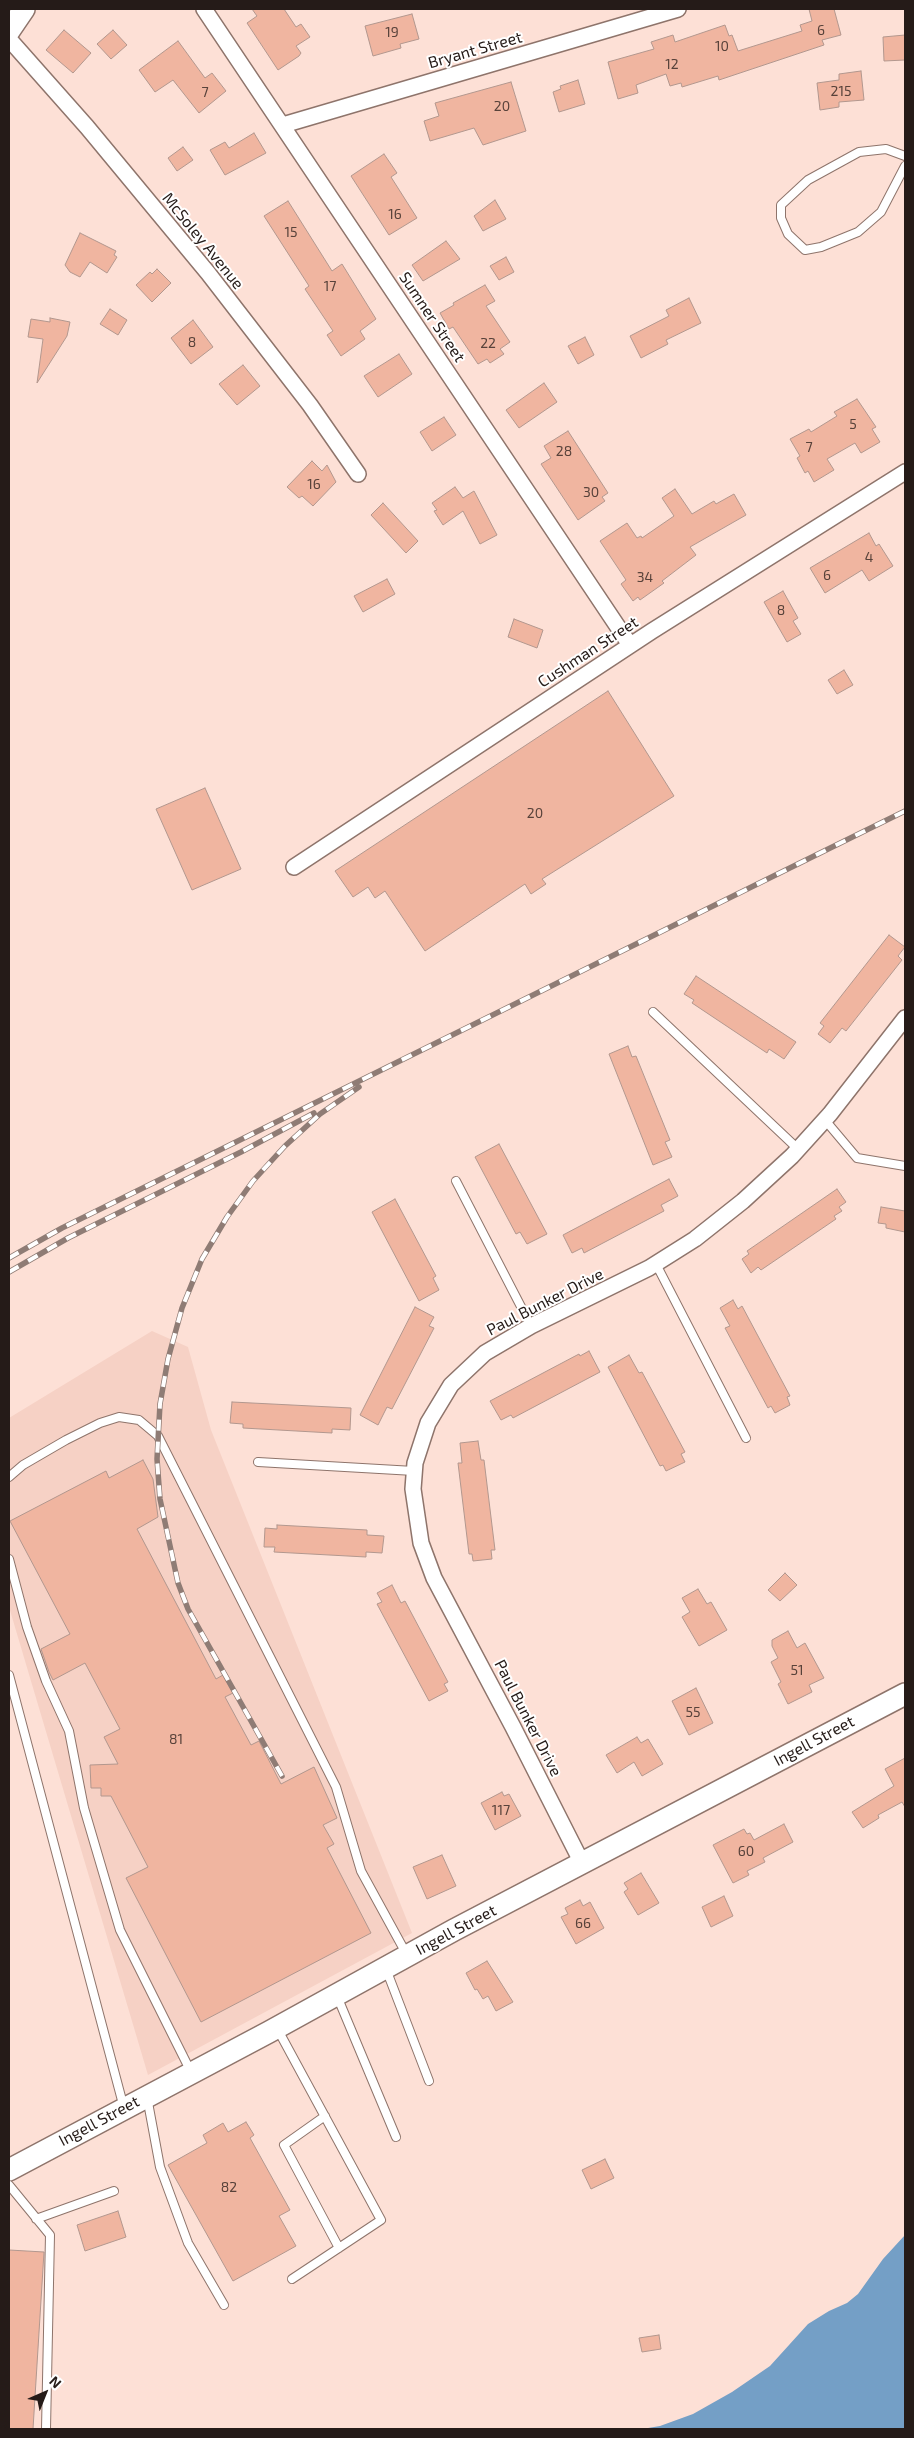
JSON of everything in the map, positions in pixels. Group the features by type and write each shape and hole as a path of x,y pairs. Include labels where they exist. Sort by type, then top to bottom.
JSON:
{"street":[{"path":"9,32 24,9"},
{"name":"Sumner Street","path":"204,9 630,645"},
{"name":"Bryant Street","path":"282,125 678,9"},
{"name":"McSoley Avenue","path":"9,39 86,127 208,273 310,405 358,474"},
{"name":"Cushman Street","path":"294,867 630,645 905,472"},
{"name":"Paul Bunker Drive","path":"582,1864 514,1727 434,1578 421,1543 413,1489 414,1471 420,1442 428,1422 451,1385 485,1353 531,1326 656,1264 717,1223 768,1179 849,1093 905,1018"},
{"name":"Ingell Street","path":"9,2170 277,2028 407,1955 905,1694"}],"lane":[{"path":"905,156 886,149 859,152 808,180 781,205 781,218 788,234 805,250 821,247 858,232 881,212 905,166"},
{"path":"653,1012 798,1149"},
{"path":"825,1120 857,1158 905,1166"},
{"path":"456,1181 531,1326"},
{"path":"656,1264 746,1438"},
{"path":"9,1477 23,1465 66,1440 100,1423 119,1417 139,1420 158,1436 336,1786 361,1871 407,1955"},
{"path":"258,1462 414,1471"},
{"path":"9,1559 27,1627 46,1681 69,1731 84,1808 120,1930 192,2072"},
{"path":"9,1675 124,2108"},
{"path":"386,1967 429,2082"},
{"path":"336,1994 396,2137"},
{"path":"277,2028 381,2220 292,2279"},
{"path":"147,2096 160,2166 188,2243 224,2305"},
{"path":"324,2116 284,2144 339,2248"},
{"path":"9,2185 50,2235 46,2429"},
{"path":"36,2218 114,2192"}],"shaded area":[{"path":"152,1331 188,1347 211,1430 412,1933 148,2075 9,1607 9,1418"}],"water":[{"path":"905,2235 905,2429 642,2429 660,2426 693,2414 732,2392 770,2366 808,2324 847,2303 858,2294 883,2259"}],"building":[{"path":"252,9 284,9 296,27 301,24 310,37 296,46 301,53 299,56 278,70 247,23 257,16"},
{"path":"809,9 834,9 841,35 822,40 824,45 719,80 718,76 682,87 681,83 670,86 666,74 636,85 638,93 618,99 608,62 654,49 651,42 673,35 675,42 725,25 729,36 732,35 738,51 802,31 800,25 812,21"},
{"path":"412,14 419,39 400,44 401,48 373,56 365,26"},
{"path":"64,30 91,53 73,73 46,50"},
{"path":"113,30 127,45 111,59 97,44"},
{"path":"905,35 905,60 884,61 883,37"},
{"path":"178,41 205,78 212,73 226,91 199,113 173,80 155,92 139,70"},
{"path":"861,71 864,100 839,102 839,107 820,110 817,83 839,80 839,74"},
{"path":"578,80 585,104 559,112 553,92 561,89 560,86"},
{"path":"511,82 526,131 483,145 474,128 430,141 424,121 439,116 435,103"},
{"path":"254,133 266,153 225,175 210,150 225,142 229,148"},
{"path":"183,147 193,160 177,171 168,158"},
{"path":"384,154 397,173 391,177 417,218 389,235 351,176"},
{"path":"495,200 506,219 483,231 474,216"},
{"path":"288,201 332,271 342,264 376,319 360,331 365,339 341,356 327,335 333,331 305,289 309,286 264,216"},
{"path":"80,233 116,251 114,255 117,257 107,273 90,262 80,277 70,272 65,265"},
{"path":"446,241 460,259 423,281 412,265"},
{"path":"506,257 514,272 499,280 490,266"},
{"path":"157,269 171,283 152,302 136,285 150,272 152,274"},
{"path":"485,285 495,301 486,306 510,342 500,349 504,354 490,363 487,359 478,364 453,327 449,329 440,313 454,305 453,303"},
{"path":"689,298 701,323 666,340 668,344 641,358 630,336 669,316 666,310"},
{"path":"110,309 127,320 118,335 100,324"},
{"path":"50,318 70,322 67,336 37,383 43,339 28,337 31,319 50,322"},
{"path":"193,320 213,347 191,364 171,338"},
{"path":"585,337 594,355 578,364 568,346"},
{"path":"399,354 412,374 378,397 364,376"},
{"path":"243,365 260,386 237,405 219,384"},
{"path":"544,383 557,402 519,428 506,410"},
{"path":"857,399 876,427 872,429 880,442 861,453 855,443 827,459 834,470 814,482 808,471 805,473 797,458 800,456 790,439 809,429 811,432 837,416 834,412"},
{"path":"444,417 456,435 432,451 420,432"},
{"path":"568,431 608,493 602,497 605,501 578,520 541,464 551,458 544,446"},
{"path":"312,461 322,471 327,465 336,482 313,506 302,496 299,498 287,487"},
{"path":"455,487 463,498 474,491 497,535 480,544 463,511 443,525 434,511 437,510 432,503"},
{"path":"675,489 692,514 714,501 716,504 734,494 746,515 690,547 696,555 662,581 664,583 640,600 638,597 633,601 621,584 626,580 600,541 627,523 637,538 641,536 642,538 674,516 662,498"},
{"path":"383,503 418,541 406,553 371,515"},
{"path":"869,533 876,546 879,544 893,566 869,581 862,570 825,593 810,568"},
{"path":"387,579 395,594 363,612 354,596"},
{"path":"783,591 798,618 793,621 801,634 787,642 764,602"},
{"path":"514,619 543,630 537,648 508,637"},
{"path":"844,670 853,685 837,694 828,680"},
{"path":"608,691 674,796 542,879 546,884 531,894 525,884 425,951 385,891 375,898 368,887 353,897 335,871"},
{"path":"205,788 241,869 192,890 156,809"},
{"path":"889,935 905,947 898,956 902,960 846,1031 842,1028 830,1043 818,1034 824,1026 820,1023"},
{"path":"696,976 796,1042 784,1059 769,1049 767,1053 692,1003 694,1000 684,994"},
{"path":"628,1046 632,1057 636,1056 670,1140 665,1142 672,1157 653,1165 609,1054"},
{"path":"499,1144 547,1234 527,1244 520,1232 516,1234 475,1157"},
{"path":"669,1179 678,1196 661,1205 664,1211 584,1253 582,1248 572,1253 563,1235"},
{"path":"837,1189 846,1202 839,1207 842,1211 834,1216 836,1219 761,1270 758,1267 751,1273 742,1259 749,1254 747,1251"},
{"path":"395,1199 436,1276 433,1278 439,1290 419,1301 372,1212"},
{"path":"881,1207 905,1211 905,1232 886,1228 886,1224 878,1223"},
{"path":"733,1300 738,1309 742,1306 790,1396 787,1397 790,1405 775,1413 771,1406 768,1408 725,1328 730,1326 720,1308"},
{"path":"415,1307 434,1317 429,1326 434,1328 392,1409 387,1407 378,1425 360,1415"},
{"path":"589,1351 600,1372 513,1418 511,1415 501,1420 490,1401 579,1354 580,1356"},
{"path":"629,1355 639,1373 642,1372 685,1452 681,1454 685,1462 666,1471 663,1465 660,1466 608,1367"},
{"path":"232,1402 351,1408 350,1430 332,1429 332,1433 243,1428 243,1424 230,1423"},
{"path":"478,1441 481,1460 484,1460 495,1550 491,1550 492,1559 473,1561 472,1554 469,1554 458,1463 462,1463 460,1443"},
{"path":"143,1460 153,1479 158,1517 137,1529 216,1679 223,1675 233,1693 225,1697 251,1745 259,1741 281,1784 314,1767 337,1818 323,1825 334,1844 327,1848 371,1933 201,2022 126,1878 148,1867 111,1796 101,1796 101,1788 91,1788 90,1765 118,1764 104,1737 120,1729 85,1663 53,1680 41,1649 70,1634 10,1521 106,1471 109,1478"},
{"path":"277,1525 367,1530 367,1535 384,1536 382,1553 366,1552 366,1557 274,1552 275,1547 264,1547 265,1528 277,1529"},
{"path":"785,1573 797,1585 780,1601 768,1590"},
{"path":"392,1585 401,1603 405,1601 448,1682 444,1684 448,1691 429,1701 377,1604 382,1602 377,1593"},
{"path":"698,1589 707,1604 711,1602 727,1630 699,1646 682,1617 690,1612 682,1598"},
{"path":"788,1631 797,1648 805,1643 824,1678 809,1685 812,1692 788,1704 778,1684 781,1682 771,1662 778,1658 772,1646 772,1640"},
{"path":"696,1688 713,1723 689,1735 672,1701"},
{"path":"637,1737 641,1743 648,1739 663,1764 642,1776 634,1762 617,1773 606,1755"},
{"path":"905,1758 905,1807 902,1802 878,1815 879,1818 863,1828 852,1812 894,1786 885,1769"},
{"path":"502,1792 504,1796 509,1794 521,1816 495,1830 481,1803"},
{"path":"784,1824 793,1842 763,1858 765,1862 747,1871 749,1875 733,1883 713,1845 744,1829 747,1834 750,1833 754,1840"},
{"path":"442,1855 456,1886 427,1899 413,1867"},
{"path":"641,1873 659,1903 638,1915 624,1892 628,1889 624,1883"},
{"path":"724,1896 733,1916 711,1927 702,1907"},
{"path":"580,1900 583,1906 590,1902 604,1928 576,1944 561,1917 568,1914 565,1908"},
{"path":"487,1961 513,2002 496,2011 488,1996 483,1999 477,1989 475,1990 466,1973"},
{"path":"246,2122 254,2135 250,2138 290,2210 279,2216 296,2246 233,2281 168,2165 207,2143 203,2135 223,2123 228,2132"},
{"path":"605,2159 614,2178 591,2189 582,2170"},
{"path":"118,2211 126,2237 85,2251 77,2225"},
{"path":"9,2250 44,2252 33,2429 9,2429"},
{"path":"659,2335 661,2349 642,2352 639,2338"}],"railway":[{"path":"9,1258 62,1228 905,811"},
{"path":"282,1776 188,1609 178,1583 160,1499 157,1459 160,1404 168,1359 182,1308 202,1259 227,1217 253,1181 285,1146 320,1114 359,1087"},
{"path":"9,1272 68,1238 241,1152 314,1113"}]}
